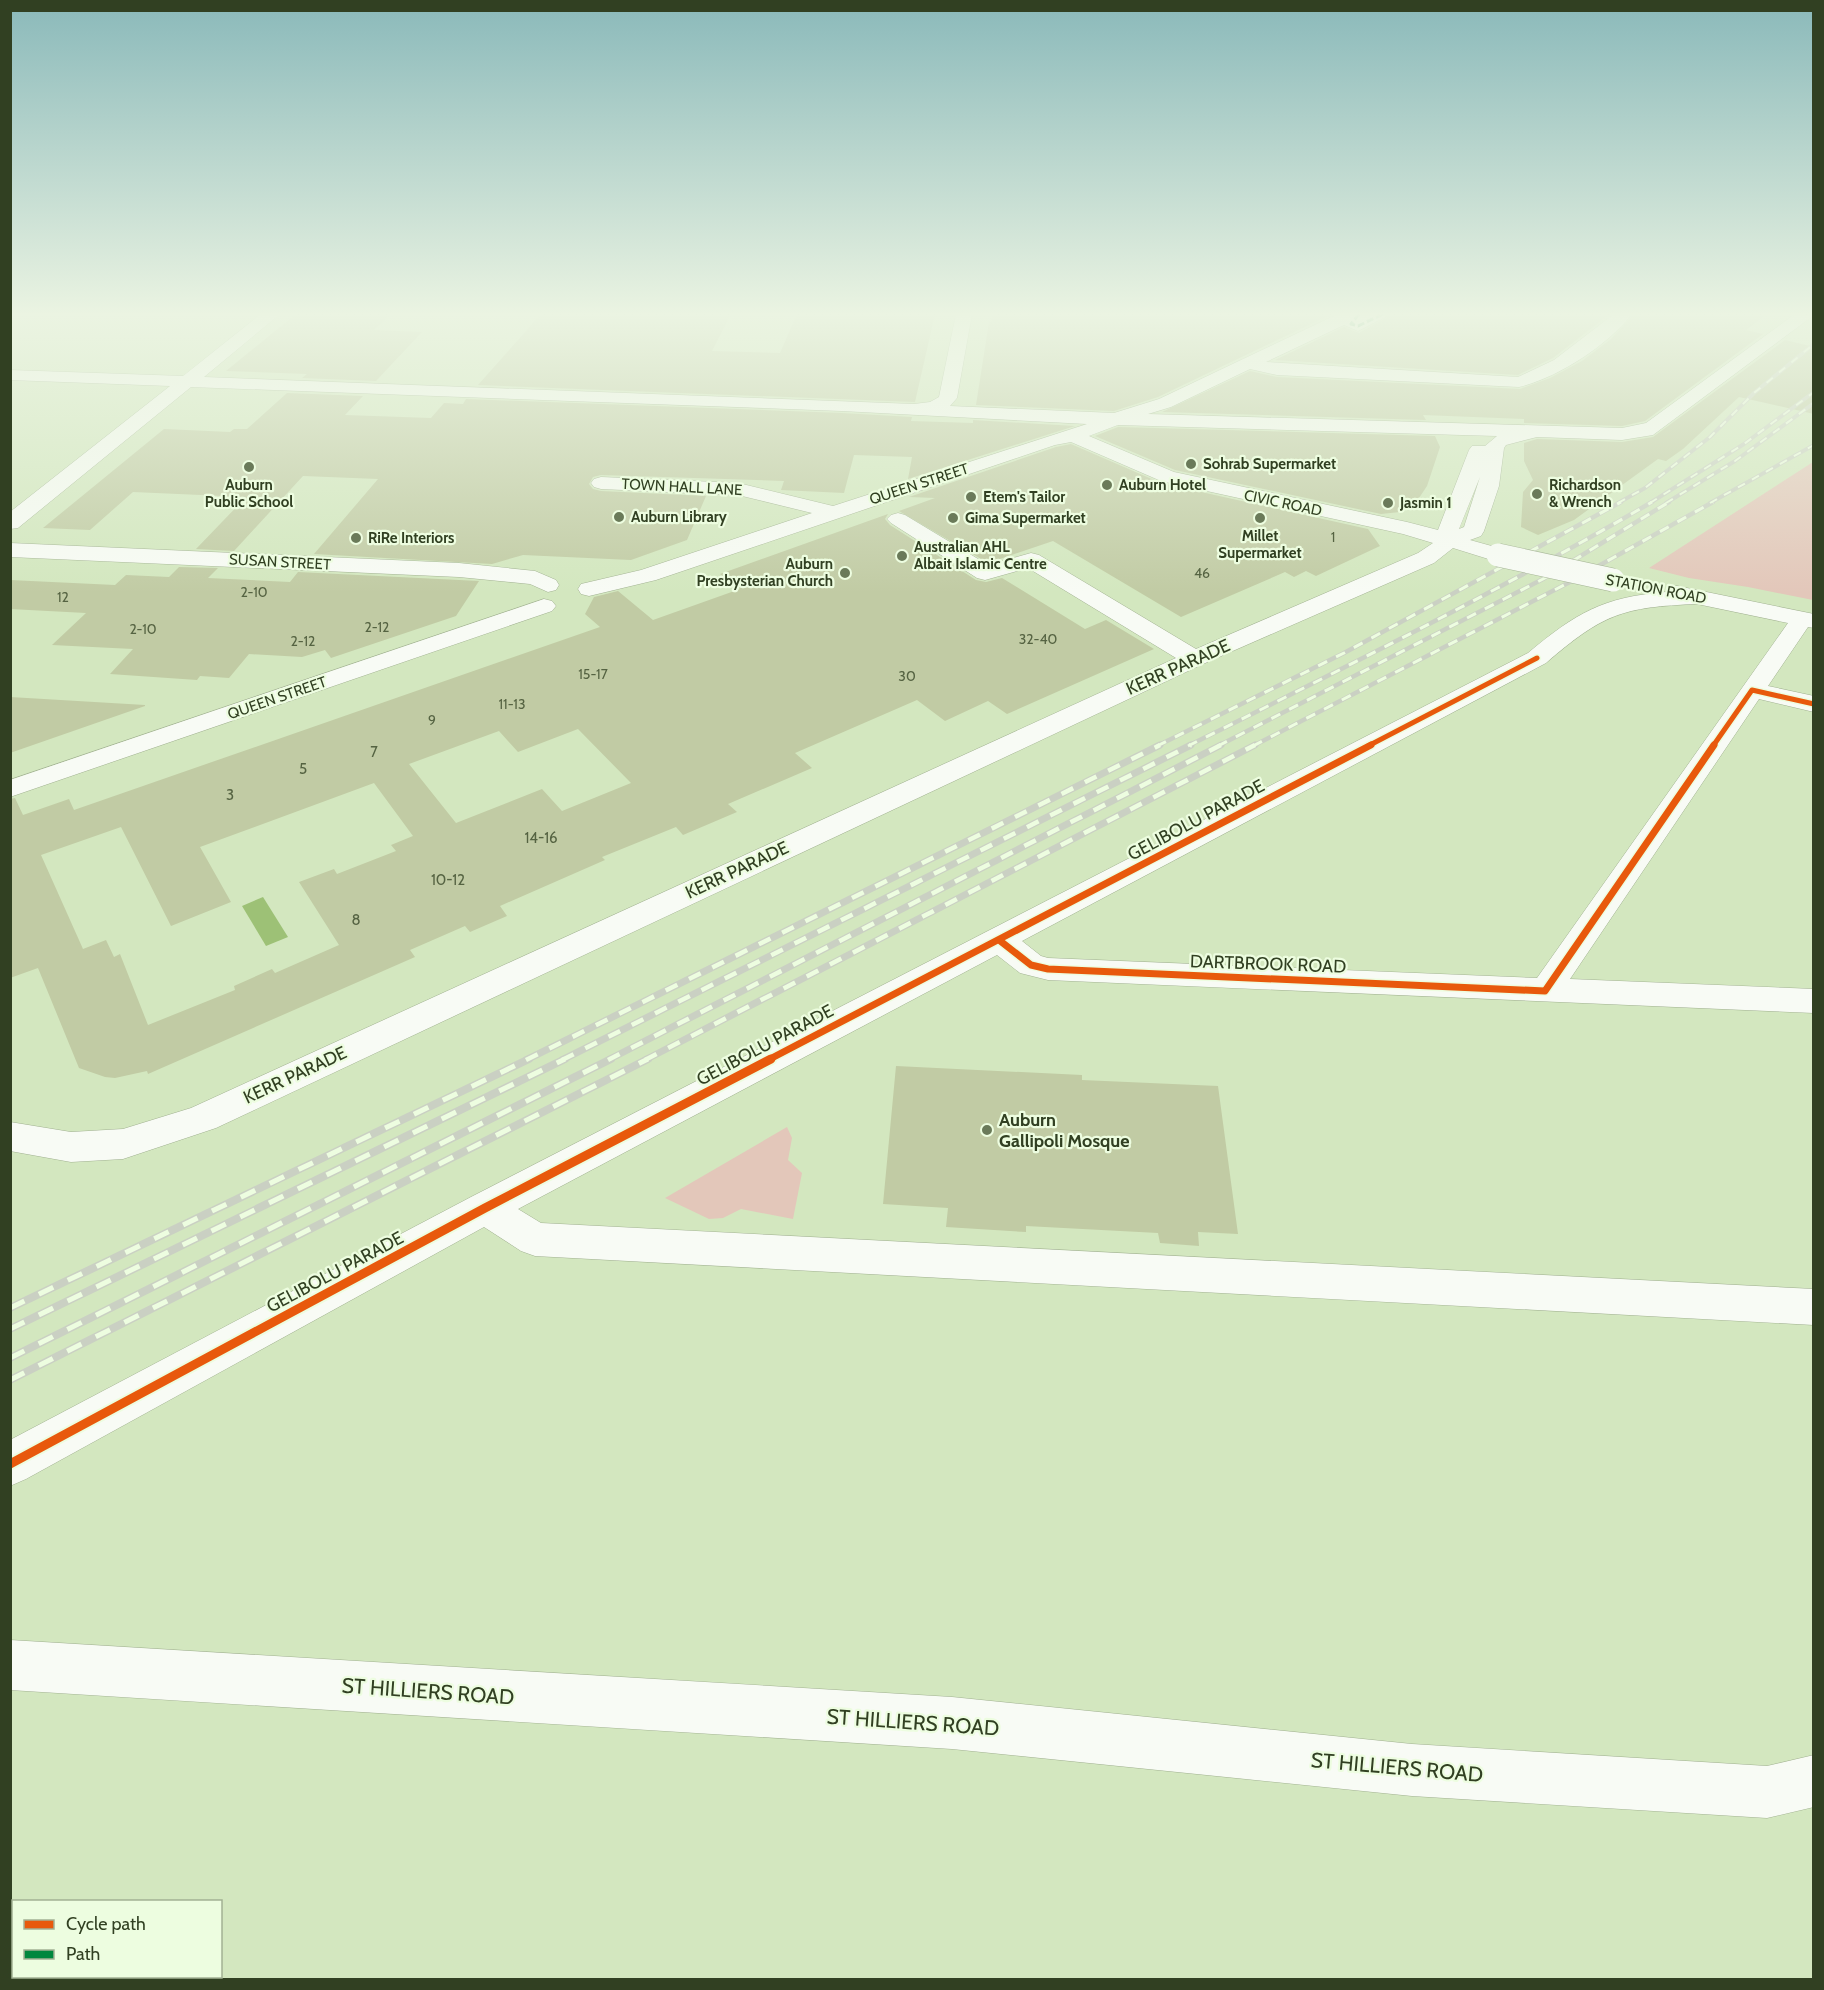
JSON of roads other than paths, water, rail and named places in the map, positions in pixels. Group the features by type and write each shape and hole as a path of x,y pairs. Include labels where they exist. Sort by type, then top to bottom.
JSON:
{"street":[{"path":"10,523 157,407"},
{"path":"855,407 1115,419 1576,433 1636,433 1653,428 1681,407"},
{"path":"912,409 930,407"},
{"name":"QUEEN STREET","path":"589,589 648,575 1051,440 1073,436 1152,407"},
{"path":"1162,407 1160,410 1162,414 1177,421"},
{"path":"1449,430 1481,443"},
{"path":"1449,541 1448,526 1477,461 1481,443 1491,434 1504,430"},
{"name":"KERR PARADE","path":"10,1136 72,1147 123,1144 203,1118 1194,659 1426,558 1449,541 1473,531 1489,486 1494,447 1500,441 1527,435 1576,433"},
{"name":"CIVIC ROAD","path":"1073,436 1168,477 1407,528 1498,555"},
{"name":"TOWN HALL LANE","path":"602,483 738,489 832,512"},
{"path":"898,519 985,573 1031,560 1194,659"},
{"name":"SUSAN STREET","path":"10,550 459,570 535,578 556,601"},
{"name":"STATION ROAD","path":"1498,555 1808,620"},
{"path":"572,581 585,585 589,589 586,598 556,601 572,581"},
{"name":"GELIBOLU PARADE","path":"10,1464 485,1208 1537,658 1574,627 1617,605 1653,599 1699,597"},
{"name":"QUEEN STREET","path":"10,789 556,601"},
{"path":"1545,991 1752,690 1808,620"},
{"path":"1752,690 1814,704"},
{"name":"DARTBROOK ROAD","path":"999,940 1031,964 1048,969 1814,1001"},
{"path":"485,1208 535,1239 1814,1307"},
{"name":"ST HILLIERS ROAD","path":"10,1665 952,1723 1412,1770 1767,1792 1814,1781"}],"railway":[{"path":"1618,503 1645,488 1710,437 1740,407"},
{"path":"1650,503 1744,444 1794,407"},
{"path":"1666,503 1735,461 1809,407"},
{"path":"1710,503 1814,445"},
{"path":"1157,746 1344,653 1621,502"},
{"path":"1188,746 1364,658 1595,535 1652,502"},
{"path":"1218,746 1543,579 1669,502"},
{"path":"1253,746 1568,583 1713,502"},
{"path":"526,1060 1160,745"},
{"path":"562,1060 1191,745"},
{"path":"608,1060 1221,745"},
{"path":"645,1060 1255,745"},
{"path":"10,1308 529,1059"},
{"path":"10,1329 565,1059"},
{"path":"10,1358 611,1059"},
{"path":"10,1380 648,1059"}],"place":[{"name":"Sohrab Supermarket","path":"1191,464"},
{"name":"Auburn Public School","path":"249,467"},
{"name":"Auburn Hotel","path":"1107,485"},
{"name":"Richardson & Wrench","path":"1537,494"},
{"name":"Etem's Tailor","path":"971,497"},
{"name":"Jasmin 1","path":"1388,503"},
{"name":"Auburn Library","path":"619,517"},
{"name":"Gima Supermarket","path":"953,518"},
{"name":"Millet Supermarket","path":"1260,518"},
{"name":"RiRe Interiors","path":"356,538"},
{"name":"Australian AHL Albait Islamic Centre","path":"902,556"},
{"name":"Auburn Presbysterian Church","path":"845,573"},
{"name":"Auburn Gallipoli Mosque","path":"987,1130"}]}
